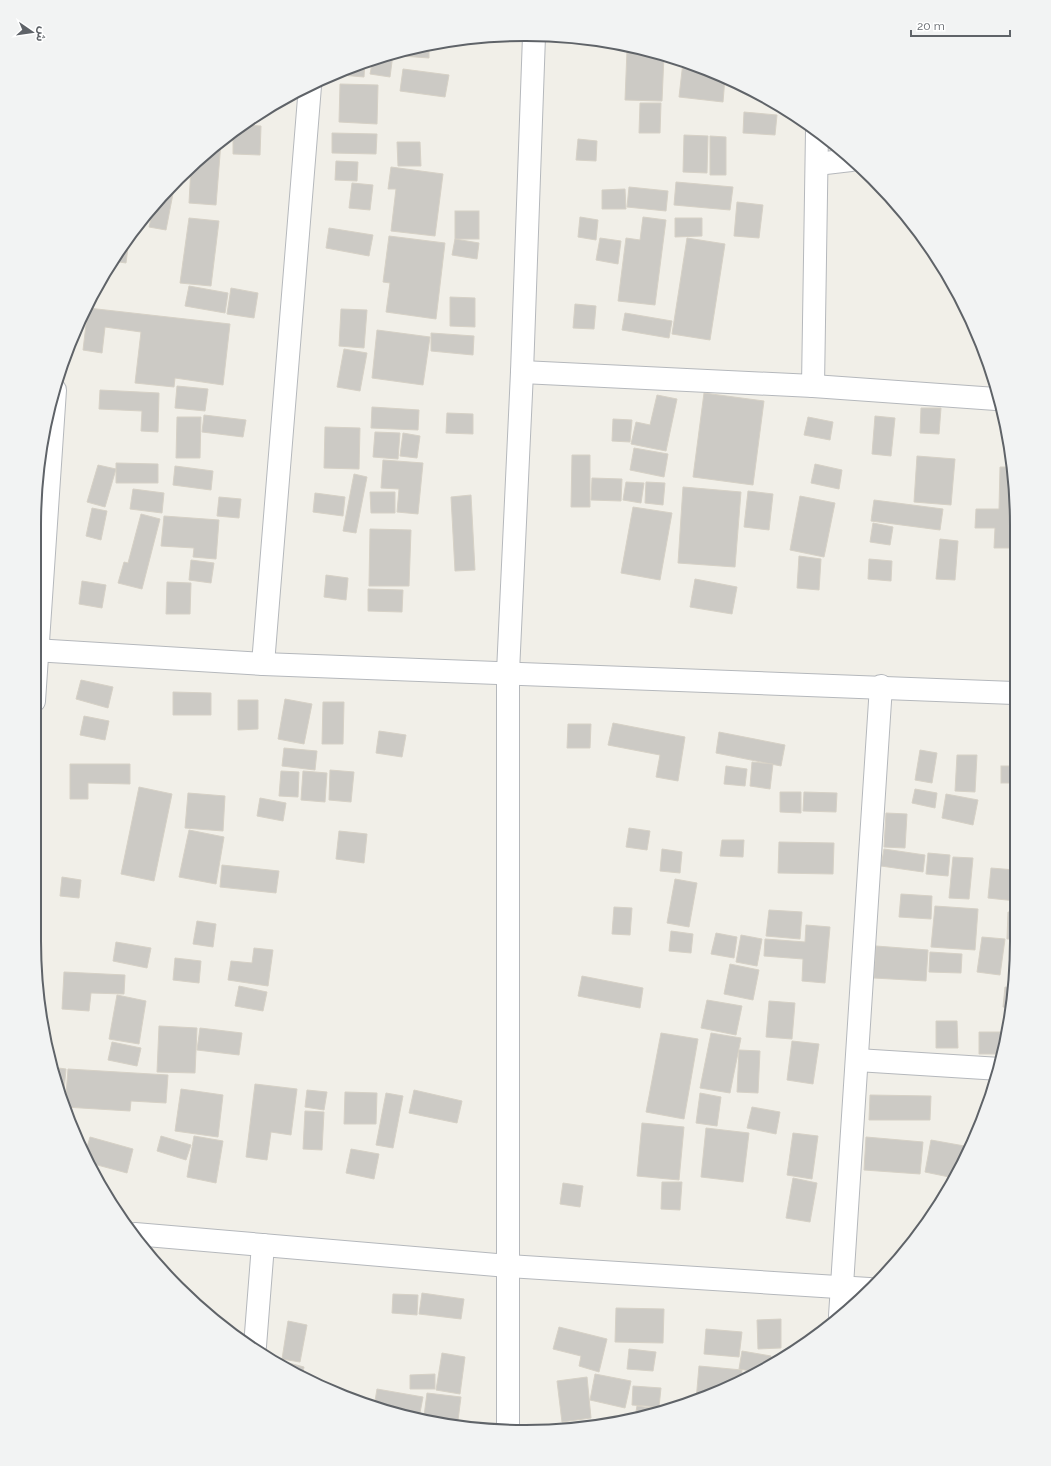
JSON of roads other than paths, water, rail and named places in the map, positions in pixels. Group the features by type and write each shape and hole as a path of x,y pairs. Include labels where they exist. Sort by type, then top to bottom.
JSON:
{"street":[{"path":"508,1424 508,672 522,372 534,41"},
{"path":"263,664 310,92"},
{"path":"813,386 817,139"},
{"path":"817,164 845,161"},
{"path":"522,372 813,386 993,399"},
{"path":"41,582 53,420"},
{"path":"41,650 263,664 881,686 1010,693"},
{"path":"841,1308 881,686"},
{"path":"857,1060 992,1069"},
{"path":"141,1234 508,1266 862,1289"},
{"path":"255,1342 263,1245"}]}
